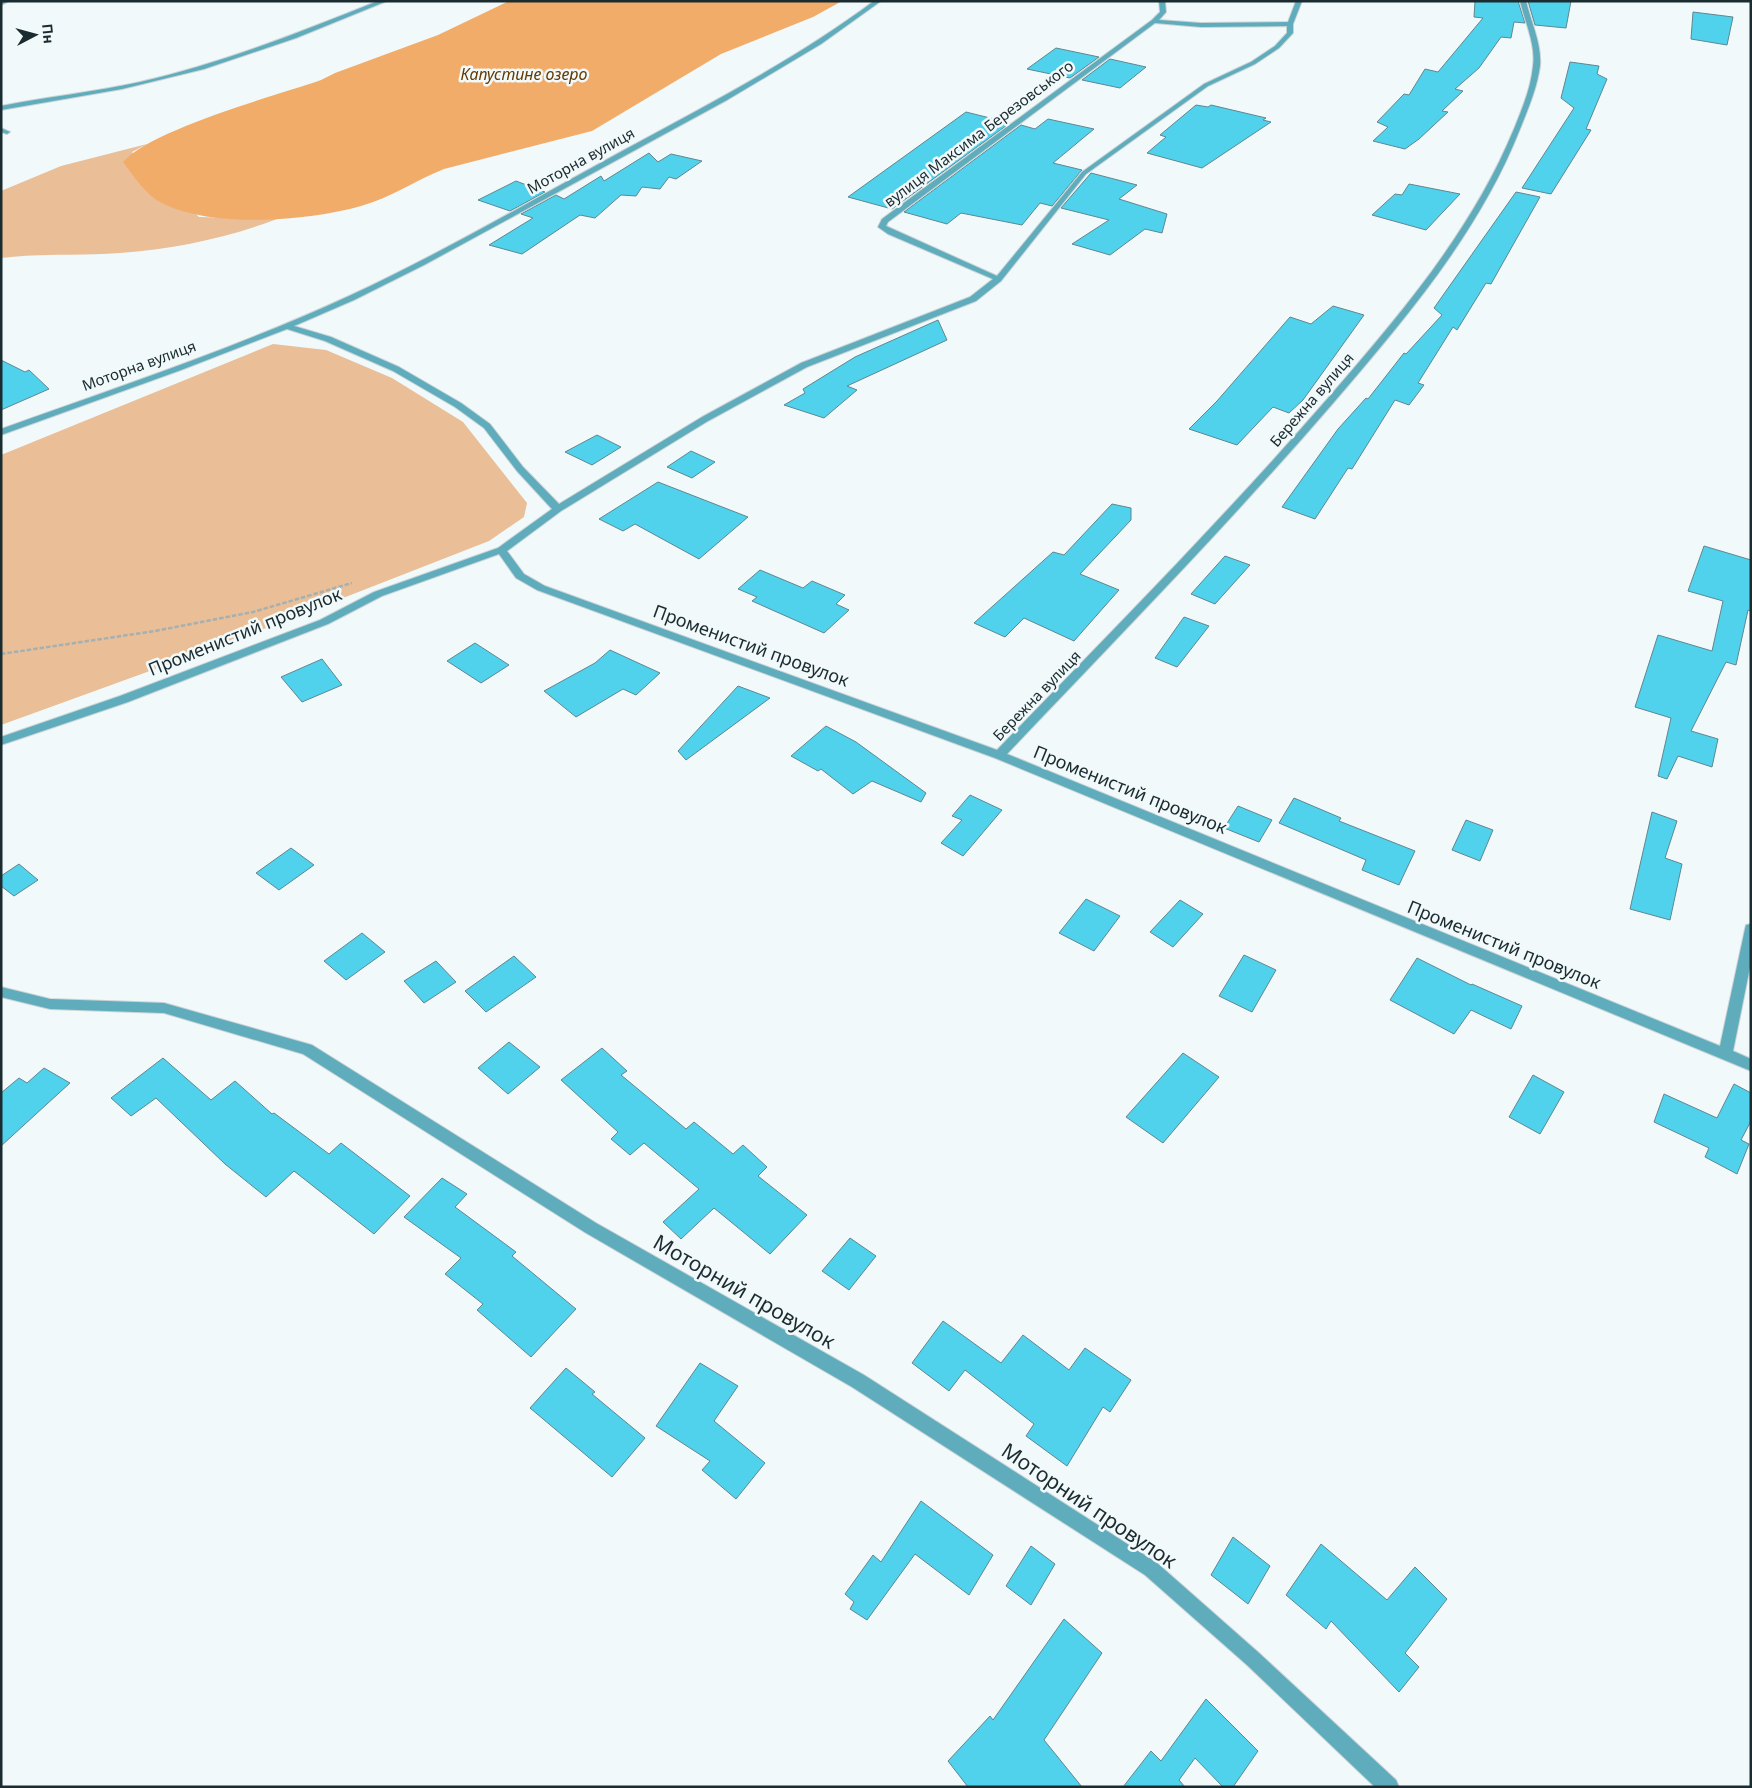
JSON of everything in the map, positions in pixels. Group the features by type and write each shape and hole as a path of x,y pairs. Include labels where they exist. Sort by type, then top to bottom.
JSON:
{"street":[{"path":"1,3 6,1"},
{"path":"1,108 140,84 224,60 331,23 384,1"},
{"name":"Моторна вулиця","path":"1,432 286,326 351,298 449,249 726,97 810,49 878,1"},
{"path":"1154,21 1163,12 1162,1"},
{"name":"Променистий провулок","path":"1,741 124,699 324,622 378,594 501,550 558,509 705,419 804,365 973,299 998,279 1084,173 1206,86 1253,63 1277,47 1290,33 1290,24 1299,1"},
{"name":"Бережна вулиця","path":"999,755 1297,440 1394,325 1462,232 1490,186 1514,139 1528,100 1537,61 1523,1"},
{"path":"1154,21 1201,25 1290,24"},
{"name":"вулиця Максима Березовського","path":"998,279 882,228 885,221 1154,21"},
{"path":"286,326 328,339 396,369 458,405 487,426 520,469 558,509"},
{"name":"Променистий провулок","path":"501,550 520,576 541,588 999,755 1751,1065"},
{"path":"1725,1055 1751,929"},
{"name":"Моторний провулок","path":"1,992 50,1004 164,1008 307,1049 591,1228 858,1381 1151,1569 1253,1660 1389,1787"}],"path":[{"path":"1,654 155,631 253,612 352,583"}],"shaded area":[{"path":"147,144 132,152 199,217 277,219 220,237 160,249 120,253 1,258 1,191 61,166"},
{"path":"273,344 326,350 392,378 463,422 527,503 524,517 489,541 238,639 1,725 1,455"}],"water":[{"name":"Капустине озеро","path":"509,1 842,1 813,17 721,54 592,131 444,169 372,203 339,211 262,220 210,217 187,212 159,202 142,186 123,162 138,150 186,126 321,80 335,73 438,35"}],"building":[{"path":"1475,1 1518,1 1525,23 1514,22 1511,38 1501,37 1479,68 1455,89 1463,91 1442,111 1448,112 1419,139 1405,149 1373,141 1388,127 1377,122 1404,94 1409,95 1425,69 1438,72 1483,18 1474,17"},
{"path":"1528,1 1571,1 1566,28 1535,25"},
{"path":"1693,12 1733,17 1727,45 1691,39"},
{"path":"1056,48 1099,57 1070,78 1027,69"},
{"path":"1110,59 1146,67 1120,88 1082,80"},
{"path":"1570,62 1599,66 1597,74 1607,79 1586,129 1591,130 1551,194 1522,188 1574,108 1561,98"},
{"path":"1196,105 1208,107 1211,105 1266,118 1263,120 1271,122 1202,168 1147,153 1166,137 1160,135"},
{"path":"966,112 1010,123 892,209 848,197"},
{"path":"1048,119 1094,129 1053,163 1082,170 1052,206 1040,203 1022,225 961,213 947,224 904,212 1021,125 1035,129"},
{"path":"649,153 658,162 671,154 702,161 676,179 669,177 660,189 642,187 636,196 621,195 595,218 580,215 522,254 489,245 533,218 521,214 556,195 564,199 601,176 604,181"},
{"path":"1091,173 1137,185 1119,199 1167,214 1162,233 1145,229 1110,255 1072,244 1109,220 1061,208"},
{"path":"516,181 545,192 510,211 478,200"},
{"path":"1409,184 1460,194 1426,230 1372,215 1395,194 1402,195"},
{"path":"1516,192 1540,197 1491,284 1486,283 1457,330 1453,327 1418,383 1424,385 1409,405 1395,400 1352,469 1348,468 1315,519 1282,507 1338,429 1366,398 1368,399 1404,353 1406,354 1442,315 1434,308"},
{"path":"1333,306 1364,315 1303,400 1289,413 1273,407 1237,445 1189,429 1217,401 1290,317 1311,324"},
{"path":"938,320 947,340 847,386 857,390 824,418 784,405 805,393 803,389 855,357"},
{"path":"1,360 25,372 29,370 49,389 1,410"},
{"path":"597,435 621,447 592,465 565,452"},
{"path":"691,451 715,462 692,478 667,467"},
{"path":"658,482 748,517 699,559 635,524 623,531 599,519"},
{"path":"1112,504 1131,508 1131,520 1080,574 1119,590 1074,641 1024,618 1005,637 974,623 1053,552 1064,555"},
{"path":"1704,546 1751,560 1751,611 1748,610 1736,665 1726,662 1691,731 1718,739 1712,767 1678,756 1667,779 1658,776 1671,718 1635,707 1658,635 1712,651 1723,601 1688,591"},
{"path":"1225,556 1250,565 1215,604 1191,594"},
{"path":"760,570 803,588 812,581 845,595 836,604 849,610 824,633 752,601 757,597 738,589"},
{"path":"1184,617 1209,626 1177,667 1155,658"},
{"path":"475,643 509,665 481,683 447,661"},
{"path":"610,650 660,673 636,695 623,689 576,717 544,691 595,663"},
{"path":"322,659 342,685 302,702 281,677"},
{"path":"738,686 770,698 686,760 678,751"},
{"path":"826,726 856,742 926,793 921,802 872,781 853,794 821,769 818,771 791,756"},
{"path":"970,795 1002,810 963,856 941,843 962,820 952,816"},
{"path":"1294,798 1341,818 1339,821 1415,851 1399,885 1362,870 1366,860 1279,823"},
{"path":"1238,806 1272,820 1259,842 1224,828"},
{"path":"1652,812 1677,821 1665,858 1682,864 1670,920 1630,909"},
{"path":"1466,820 1493,830 1480,861 1452,850"},
{"path":"291,848 314,865 279,890 256,873"},
{"path":"19,864 38,880 14,896 1,886 1,876"},
{"path":"1086,899 1120,916 1094,951 1059,933"},
{"path":"1180,900 1203,914 1173,947 1150,932"},
{"path":"362,933 385,952 346,980 324,961"},
{"path":"1244,955 1276,970 1252,1012 1219,996"},
{"path":"514,956 536,977 486,1012 465,991"},
{"path":"1417,958 1471,985 1522,1006 1511,1029 1471,1010 1454,1034 1390,1000"},
{"path":"436,961 456,982 424,1003 404,981"},
{"path":"509,1042 540,1067 508,1094 478,1068"},
{"path":"602,1048 627,1071 621,1075 686,1129 694,1122 733,1154 743,1145 767,1167 758,1176 807,1215 770,1254 714,1208 681,1239 663,1222 699,1189 644,1143 630,1155 611,1139 618,1132 561,1080"},
{"path":"1183,1053 1219,1077 1163,1143 1126,1117"},
{"path":"163,1058 211,1100 235,1081 272,1114 274,1113 329,1154 341,1143 410,1196 374,1234 294,1171 266,1197 225,1164 156,1098 131,1116 111,1098"},
{"path":"44,1068 70,1083 1,1146 1,1093 19,1078 27,1083"},
{"path":"1533,1075 1564,1092 1540,1134 1509,1117"},
{"path":"1734,1084 1751,1093 1751,1121 1741,1140 1749,1144 1737,1174 1705,1157 1709,1148 1654,1122 1664,1094 1717,1118"},
{"path":"442,1178 467,1194 455,1207 516,1252 512,1256 576,1309 531,1357 477,1310 483,1304 445,1274 461,1258 404,1217"},
{"path":"850,1238 876,1256 849,1290 822,1271"},
{"path":"943,1321 1001,1363 1023,1335 1069,1370 1085,1348 1131,1380 1110,1412 1103,1407 1067,1466 1026,1436 1034,1424 965,1370 949,1391 912,1363"},
{"path":"700,1363 738,1386 714,1421 765,1463 736,1499 702,1470 710,1461 656,1426"},
{"path":"566,1368 595,1392 592,1394 645,1438 612,1477 530,1408"},
{"path":"921,1501 993,1555 969,1595 915,1554 867,1620 850,1609 854,1602 845,1594 873,1555 881,1562"},
{"path":"1233,1537 1270,1566 1248,1604 1211,1575"},
{"path":"1321,1544 1387,1600 1415,1567 1447,1599 1405,1653 1419,1667 1399,1692 1331,1621 1326,1629 1286,1595"},
{"path":"1031,1546 1055,1564 1031,1605 1006,1586"},
{"path":"1064,1619 1102,1653 1044,1740 1082,1787 968,1787 948,1761 990,1716 993,1720"},
{"path":"1206,1699 1258,1751 1233,1787 1223,1787 1195,1758 1179,1780 1185,1787 1123,1787 1151,1751 1161,1761"}]}
